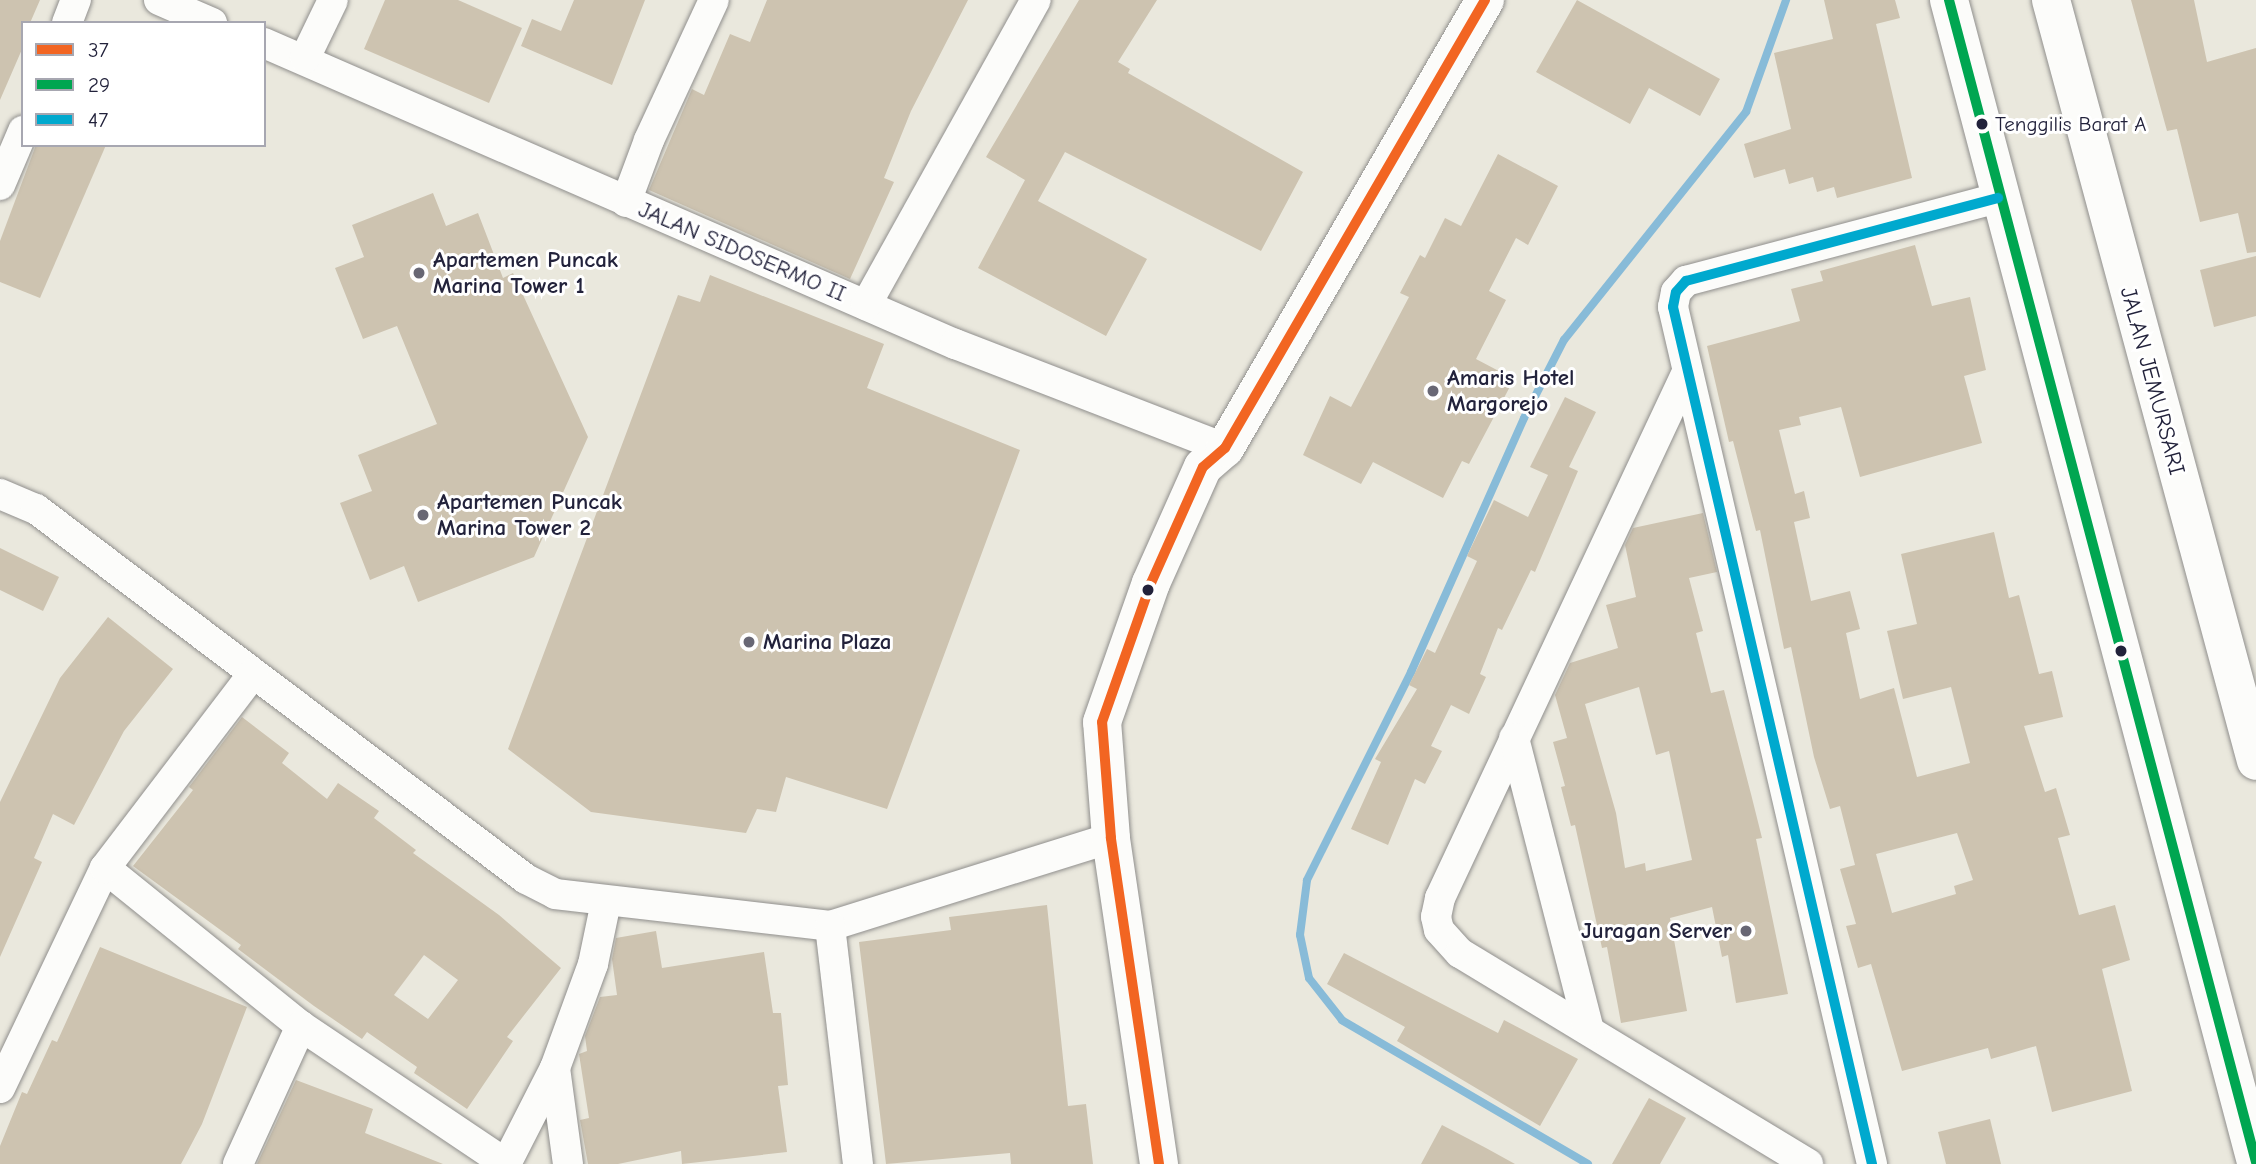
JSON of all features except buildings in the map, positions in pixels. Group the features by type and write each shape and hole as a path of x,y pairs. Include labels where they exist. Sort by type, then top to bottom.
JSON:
{"main road":[{"path":"1159,1164 1111,838 1102,722 1151,583 1203,467 1225,448 1485,0"},
{"path":"1949,0 1998,198 2256,1162"},
{"name":"JALAN JEMURSARI","path":"2051,0 2256,761"}],"street":[{"path":"68,21 76,0"},
{"path":"159,0 207,21"},
{"path":"305,58 333,0"},
{"path":"626,202 649,140 714,0"},
{"path":"866,305 1036,0"},
{"name":"JALAN SIDOSERMO II","path":"266,44 305,58 626,202 866,305 1225,448"},
{"path":"0,185 21,136"},
{"path":"1872,1164 1686,374 1673,307 1676,292 1686,281 1998,198"},
{"path":"1686,374 1440,898 1438,930 1460,953 1808,1164"},
{"path":"0,494 36,509 526,879 555,894 830,926 1111,838"},
{"path":"0,1088 105,868 253,674"},
{"path":"1514,738 1589,1031"},
{"path":"105,868 301,1026 506,1164 555,1068 593,964 606,901"},
{"path":"830,926 859,1164"},
{"path":"238,1164 301,1026"},
{"path":"555,1068 568,1164"}],"waterway":[{"path":"1588,1164 1342,1020 1309,978 1300,935 1307,880 1411,672 1524,418 1564,340 1746,112 1786,0"}],"transit line":[{"name":"37","path":"1159,1164 1111,838 1102,722 1151,583 1203,467 1225,448 1485,0"},
{"name":"29","path":"1949,0 2256,1162"},
{"name":"47","path":"1872,1164 1673,307 1676,292 1686,281 1998,198"}],"place":[{"name":"Tenggilis Barat A","path":"1982,124"},
{"name":"Apartemen Puncak Marina Tower 1","path":"419,273"},
{"name":"Amaris Hotel Margorejo","path":"1433,391"},
{"name":"Apartemen Puncak Marina Tower 2","path":"423,515"},
{"name":"Marina Plaza","path":"749,642"},
{"name":"Juragan Server","path":"1746,931"}]}
